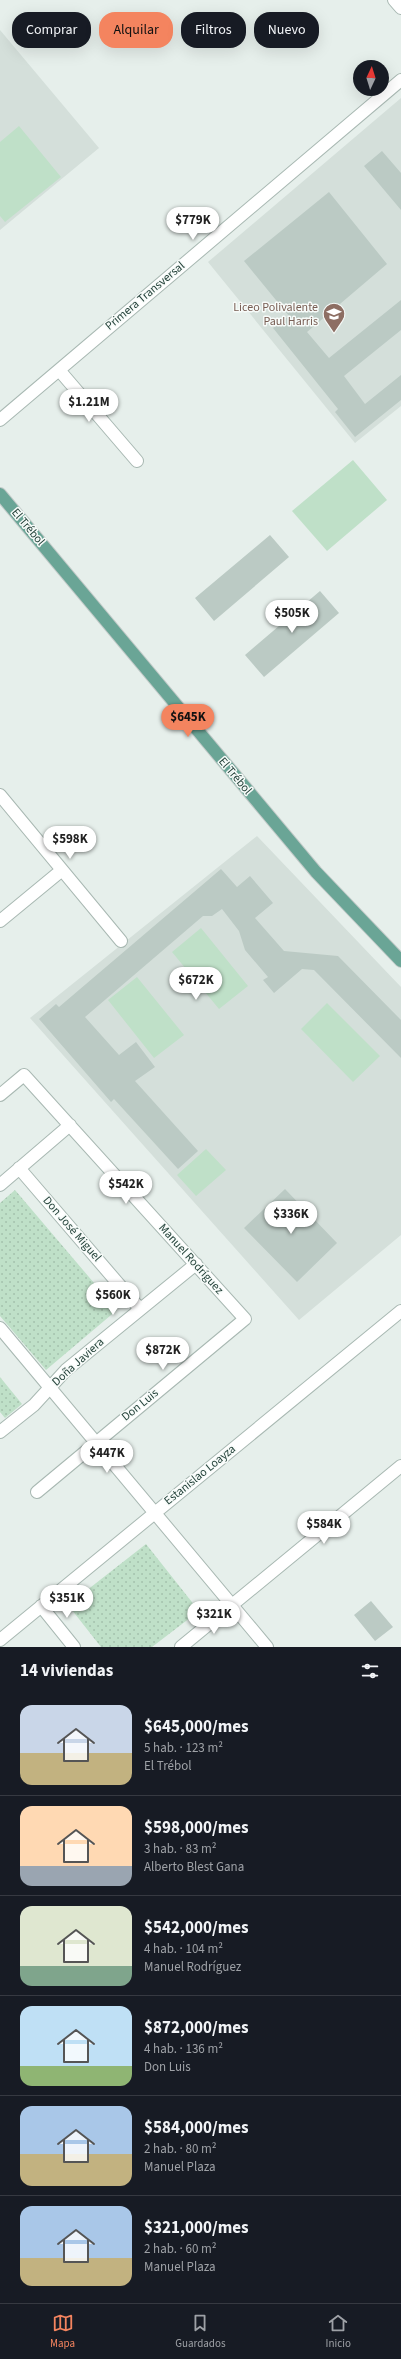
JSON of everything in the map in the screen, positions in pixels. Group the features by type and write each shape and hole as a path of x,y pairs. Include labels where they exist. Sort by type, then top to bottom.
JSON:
{"main road":[{"name":"El Trébol","path":"0,494 311,866 401,961"}],"street":[{"path":"394,0 401,8"},
{"name":"Primera Transversal","path":"0,420 401,80"},
{"path":"59,370 137,461"},
{"path":"0,795 121,941"},
{"path":"0,921 62,870"},
{"name":"Manuel Rodríguez","path":"0,1095 24,1075 245,1318"},
{"path":"0,1185 70,1125"},
{"name":"Don José Miguel","path":"19,1168 140,1309"},
{"name":"Doña Javiera","path":"0,1432 34,1404 66,1370 196,1264"},
{"name":"Estanislao Loayza","path":"0,1640 401,1311"},
{"name":"Don Luis","path":"37,1492 245,1318"},
{"path":"0,1328 267,1647"},
{"path":"181,1647 401,1466"},
{"path":"41,1606 74,1647"}],"shaded area":[{"path":"0,30 12,44 12,48 15,48 99,148 0,230"},
{"name":"Liceo Polivalente Paul Harris","path":"401,98 401,406 355,443 208,262"},
{"path":"257,836 401,987 401,1235 299,1320 30,1018"}],"green space":[{"path":"19,126 61,177 5,222 0,216 0,142"},
{"path":"353,460 387,500 327,551 292,511"},
{"path":"201,928 248,986 219,1009 172,952"},
{"path":"137,977 184,1035 154,1058 108,1000"},
{"path":"327,1003 380,1056 353,1082 301,1029"},
{"path":"206,1149 226,1170 196,1196 177,1175"},
{"path":"15,1190 117,1310 46,1370 0,1316 0,1203"},
{"path":"0,1377 22,1404 5,1418 0,1412"},
{"path":"146,1544 199,1611 152,1647 101,1647 68,1605"}],"building":[{"path":"382,151 401,173 401,210 364,166"},
{"path":"329,192 387,264 307,332 329,358 401,300 401,330 344,376 365,404 401,375 401,400 355,437 335,412 338,409 273,328 289,316 244,261"},
{"path":"270,535 289,557 214,621 195,598"},
{"path":"320,591 339,613 264,677 245,655"},
{"path":"221,869 237,887 250,876 273,903 255,918 284,951 338,956 401,1020 401,1058 314,970 302,969 274,993 263,980 268,977 245,950 239,931 222,909 212,916 203,916 85,1017 119,1055 136,1042 155,1067 135,1081 198,1151 178,1169 114,1099 111,1102 39,1019 56,1004 59,1007"},
{"path":"285,1189 337,1243 297,1282 244,1228"},
{"path":"371,1601 393,1627 375,1641 354,1615"}],"place":[{"name":"Liceo Polivalente Paul Harris","path":"334,334"}]}
